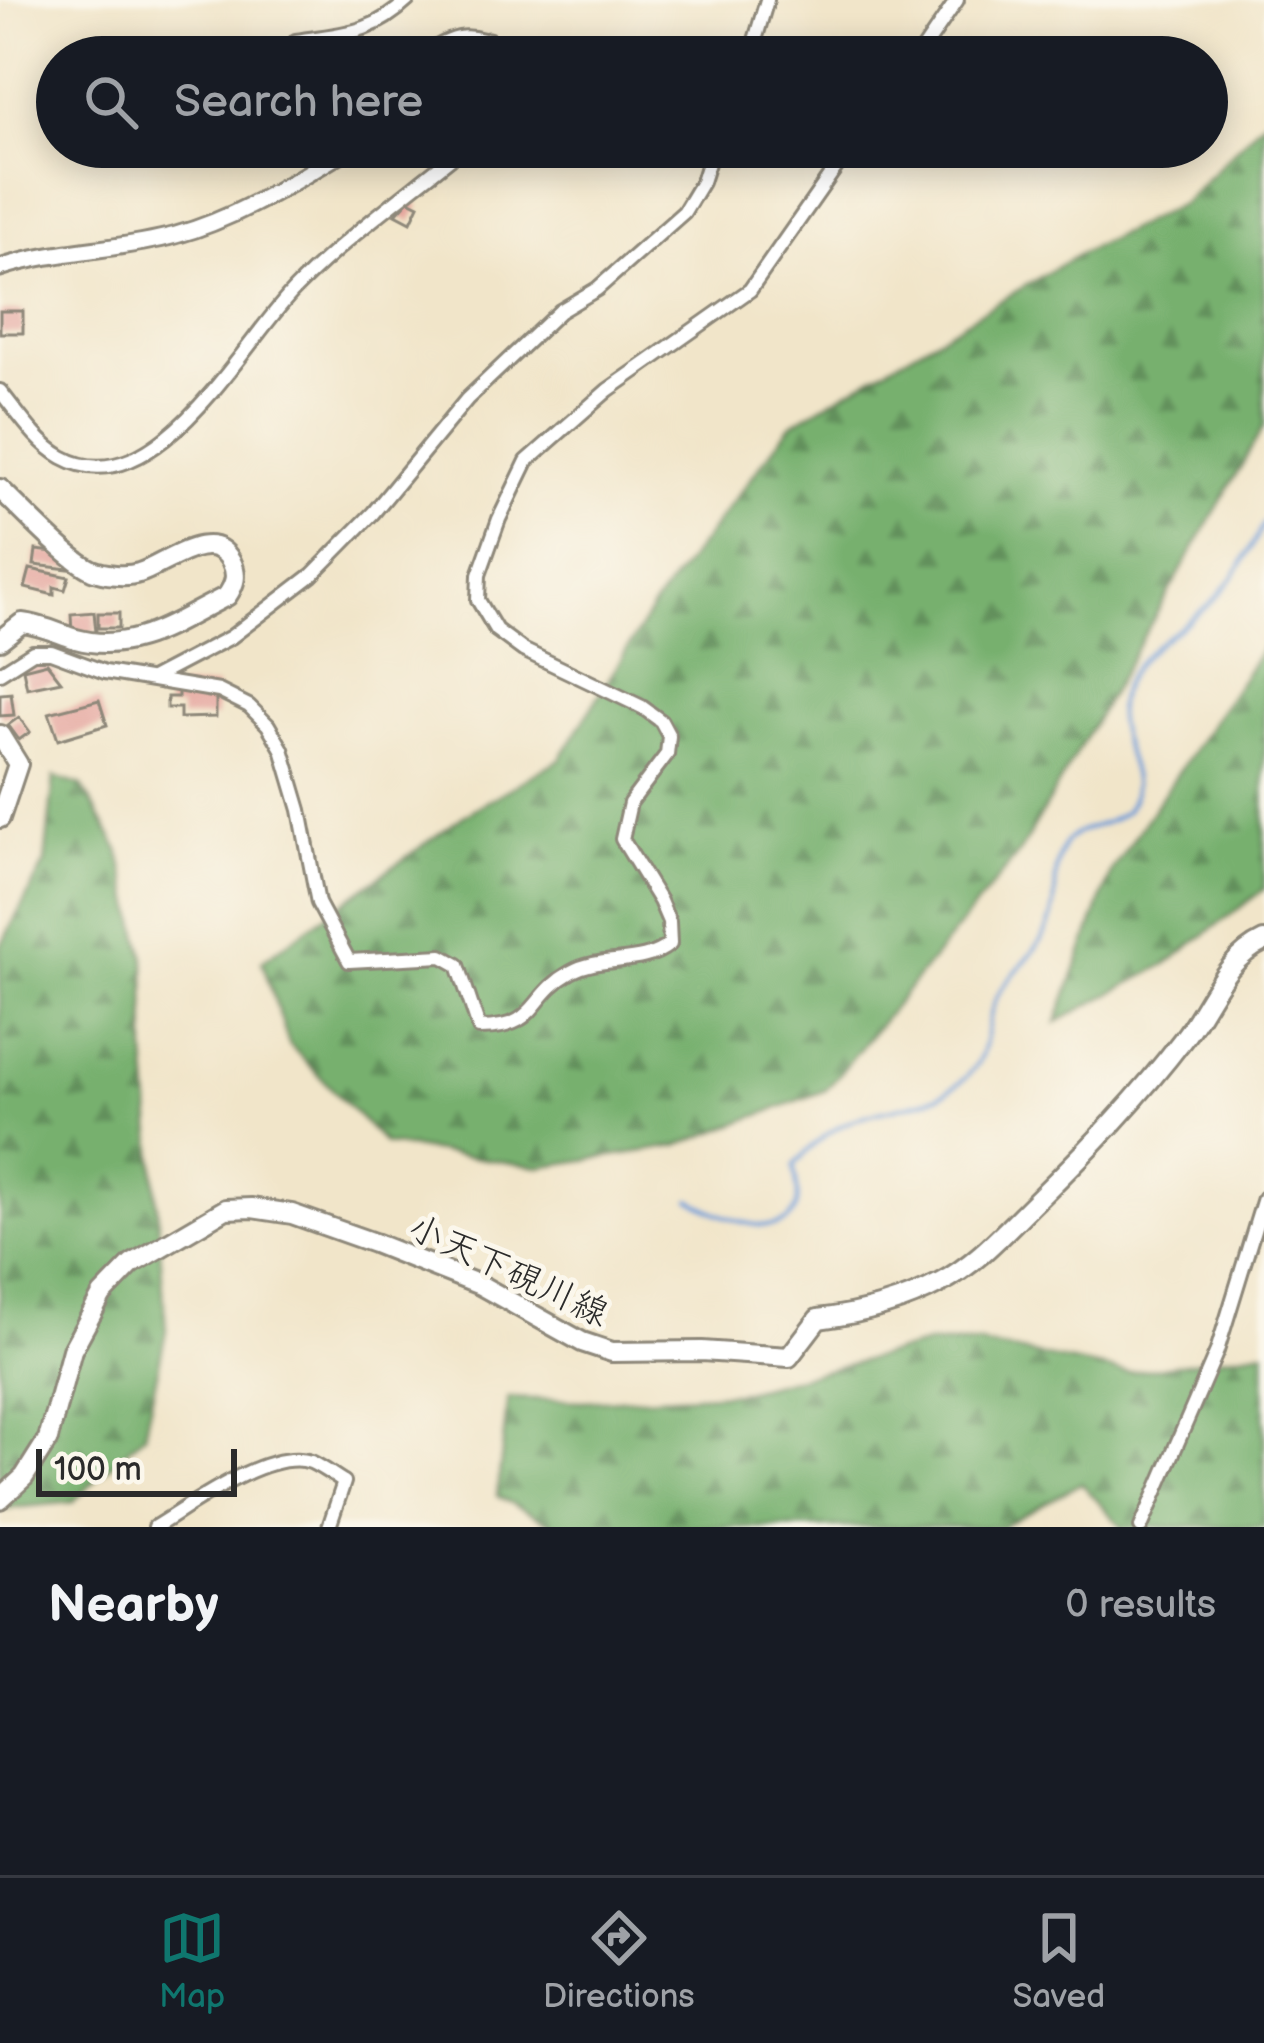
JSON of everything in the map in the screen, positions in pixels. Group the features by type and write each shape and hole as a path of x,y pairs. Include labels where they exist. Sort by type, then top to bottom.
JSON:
{"main road":[{"path":"0,489 88,568 138,574 190,549 211,547 226,553 236,583 227,596 140,641 114,644 77,639 43,625 22,623 0,640"},
{"path":"0,735 18,764 0,818"},
{"name":"小天下硯川線","path":"0,1499 24,1477 48,1439 72,1350 102,1295 132,1264 226,1209 292,1214 374,1244 480,1285 582,1342 612,1352 789,1357 818,1319 857,1314 938,1285 976,1261 1107,1132 1202,1015 1223,974 1246,949 1264,940"}],"street":[{"path":"327,36 384,22 408,0"},
{"path":"756,36 767,0"},
{"path":"932,36 957,0"},
{"path":"0,268 177,235 222,220 315,168"},
{"path":"0,391 30,430 62,457 88,466 112,465 154,450 216,385 292,292 439,168"},
{"path":"152,678 231,637 312,575 373,513 466,399 560,310 597,289 684,212 706,168"},
{"path":"0,673 33,652 50,652 105,672 219,691 249,706 282,749 319,903 349,962 442,956 458,965 479,1028 501,1031 516,1024 565,975 583,967 656,955 670,944 669,922 622,839 630,803 668,754 669,736 661,722 642,707 564,672 496,630 478,600 479,574 527,461 608,390 750,290 835,168"},
{"path":"1141,1527 1217,1351 1264,1198"},
{"path":"155,1527 228,1484 283,1461 308,1461 344,1482 328,1527"}],"green space":[{"path":"1264,120 1264,426 1019,853 826,1090 677,1146 539,1167 385,1144 289,1044 262,961 468,813 560,759 655,604 792,424 1081,253 1183,203 1217,168 1228,168 1228,157"},
{"path":"1264,646 1264,889 1168,963 1057,1022 1112,870"},
{"path":"54,777 82,786 119,850 145,959 146,1052 166,1331 144,1434 73,1502 0,1509 0,947 45,863"},
{"path":"928,1344 980,1344 1127,1373 1264,1350 1264,1527 1122,1527 1081,1483 1001,1527 558,1527 497,1496 508,1398 582,1401 737,1393"}],"building":[{"path":"409,200 419,205 411,222 396,214"},
{"path":"0,311 23,311 23,333 0,333"},
{"path":"36,550 71,554 69,569 34,565"},
{"path":"30,569 69,577 65,590 54,587 54,595 25,588"},
{"path":"94,612 96,632 72,634 71,614"},
{"path":"98,613 119,613 119,628 98,628"},
{"path":"47,663 61,681 27,688 23,669"},
{"path":"216,686 216,717 180,718 180,708 167,708 167,697 178,697 178,687"},
{"path":"11,693 14,715 0,716 0,694"},
{"path":"99,700 107,725 58,740 49,713"},
{"path":"19,717 30,732 19,740 8,725"}],"waterway":[{"path":"691,1200 748,1224 778,1224 790,1218 797,1205 794,1166 820,1140 851,1121 947,1091 974,1068 996,999 1049,925 1064,845 1079,833 1118,817 1131,802 1133,774 1118,714 1127,679 1154,648 1226,587 1264,523"}]}
